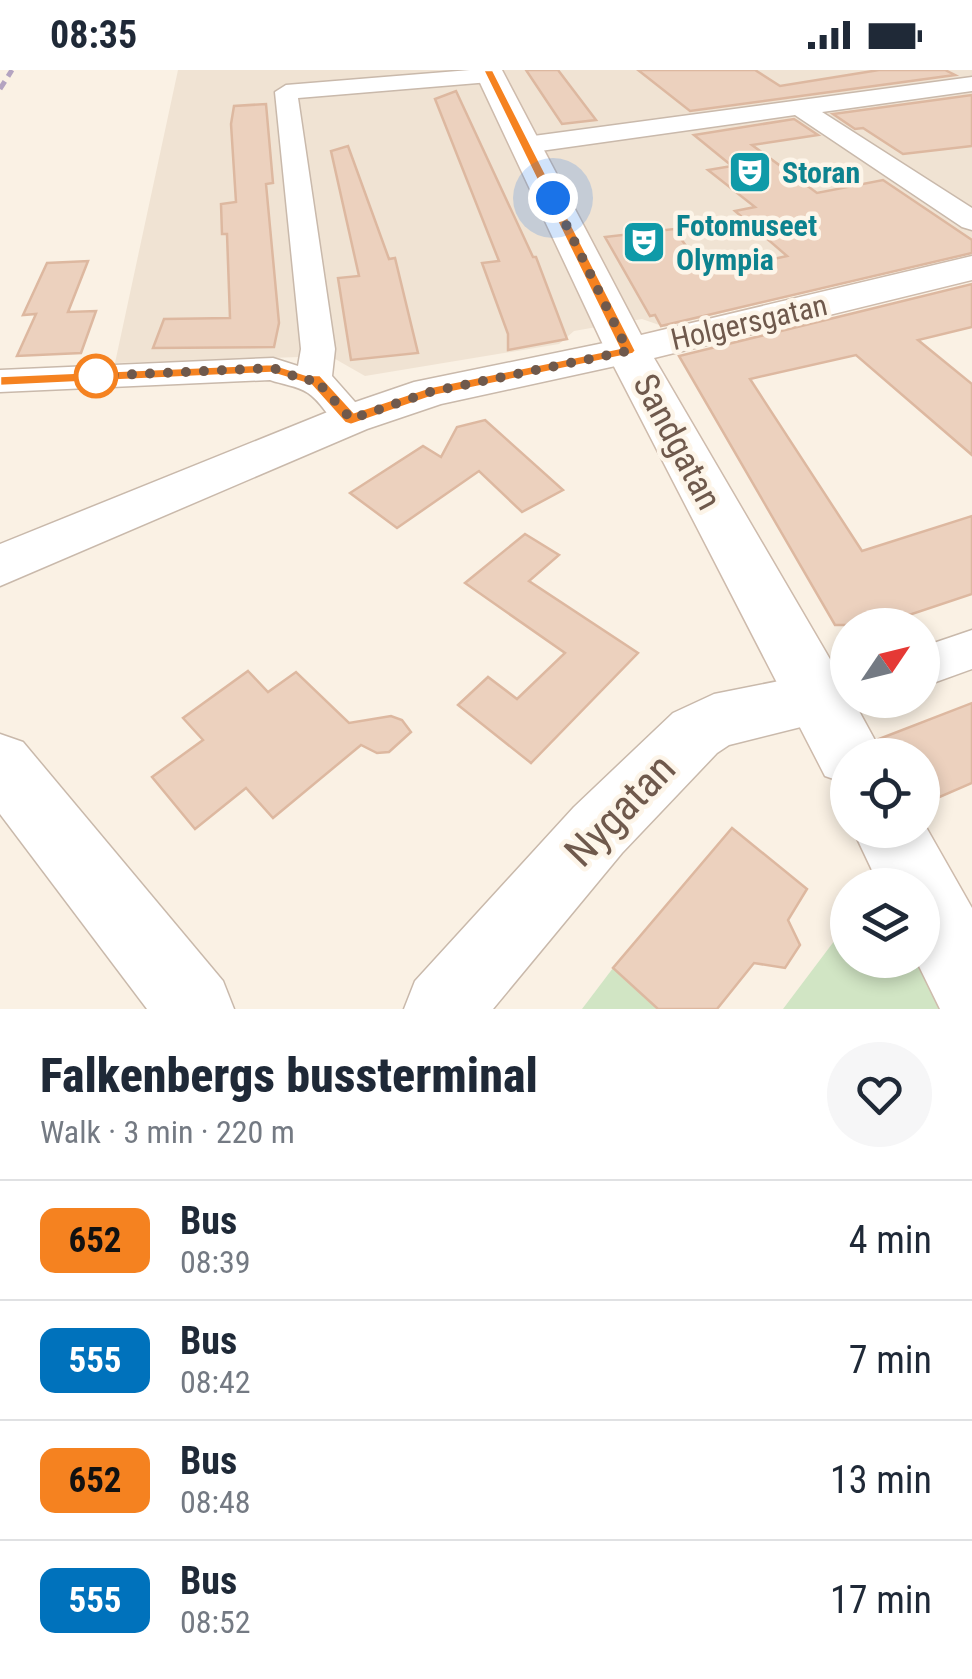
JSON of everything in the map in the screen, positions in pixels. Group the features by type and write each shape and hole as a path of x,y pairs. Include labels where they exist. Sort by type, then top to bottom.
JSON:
{"main road":[{"name":"Sandgatan","path":"489,72 628,351 830,700"},
{"name":"Holgersgatan","path":"628,351 972,268"},
{"path":"940,927 972,987"}],"street":[{"path":"351,419 314,378 318,349 286,92 489,72"},
{"path":"526,145 972,84"},
{"path":"800,108 972,221"},
{"name":"Holgersgatan","path":"0,566 351,419 430,392 628,351"},
{"path":"0,381 273,368 307,381 314,378"},
{"path":"940,660 972,648"},
{"name":"Nygatan","path":"443,1009 598,830 695,734 714,721 830,716"},
{"path":"0,763 195,1009"}],"shaded area":[{"path":"178,70 972,70 972,252 665,327 642,319 574,331 559,344 365,376 330,356 115,363"}],"green space":[{"path":"830,947 830,978 933,978 952,1009 783,1009"},
{"path":"613,968 658,1009 582,1009"}],"building":[{"path":"526,70 558,70 596,120 562,124"},
{"path":"638,70 755,70 780,86 879,70 945,70 955,75 690,111"},
{"path":"456,91 536,257 567,339 508,350 508,334 482,263 499,261 435,99"},
{"path":"972,95 972,146 903,154 833,114"},
{"path":"266,104 273,183 266,184 279,323 274,347 153,348 164,319 230,318 227,234 222,234 221,204 236,202 231,124 234,106"},
{"path":"794,119 818,135 752,145 817,193 883,180 972,240 972,253 661,326 655,315 650,316 605,237 674,229 706,274 787,256 735,211 755,207 708,170 732,166 694,135"},
{"path":"348,146 389,259 395,258 418,353 351,360 338,278 359,276 331,151"},
{"path":"88,261 68,312 96,311 81,353 17,356 36,314 23,315 47,263"},
{"path":"972,284 972,327 918,340 972,384 972,455 856,355 750,379 862,551 972,516 972,594 930,608 830,608 830,616 679,356"},
{"path":"485,420 563,490 522,512 479,471 397,528 350,493 423,446 441,457 457,427"},
{"path":"525,534 559,555 529,581 638,653 531,763 458,705 488,677 517,699 565,653 465,583"},
{"path":"248,671 268,692 296,672 349,723 391,716 402,720 411,732 389,752 377,753 361,745 273,818 246,788 195,829 152,777 203,740 183,718"},
{"path":"972,703 972,783 940,797 940,738 882,738"},
{"path":"732,828 807,889 788,920 800,945 785,968 754,963 717,1009 658,1009 613,968"}],"railway":[{"path":"0,89 12,70"}],"bus line":[{"name":"652","path":"0,381 273,368 307,381 314,378 351,419 430,392 628,351 488,70"}],"place":[{"name":"Storan","path":"750,172"},
{"name":"Fotomuseet Olympia","path":"644,242"}],"route":[{"path":"96,376 273,368 307,381 314,378 351,419 430,392 628,351 553,198"}]}
